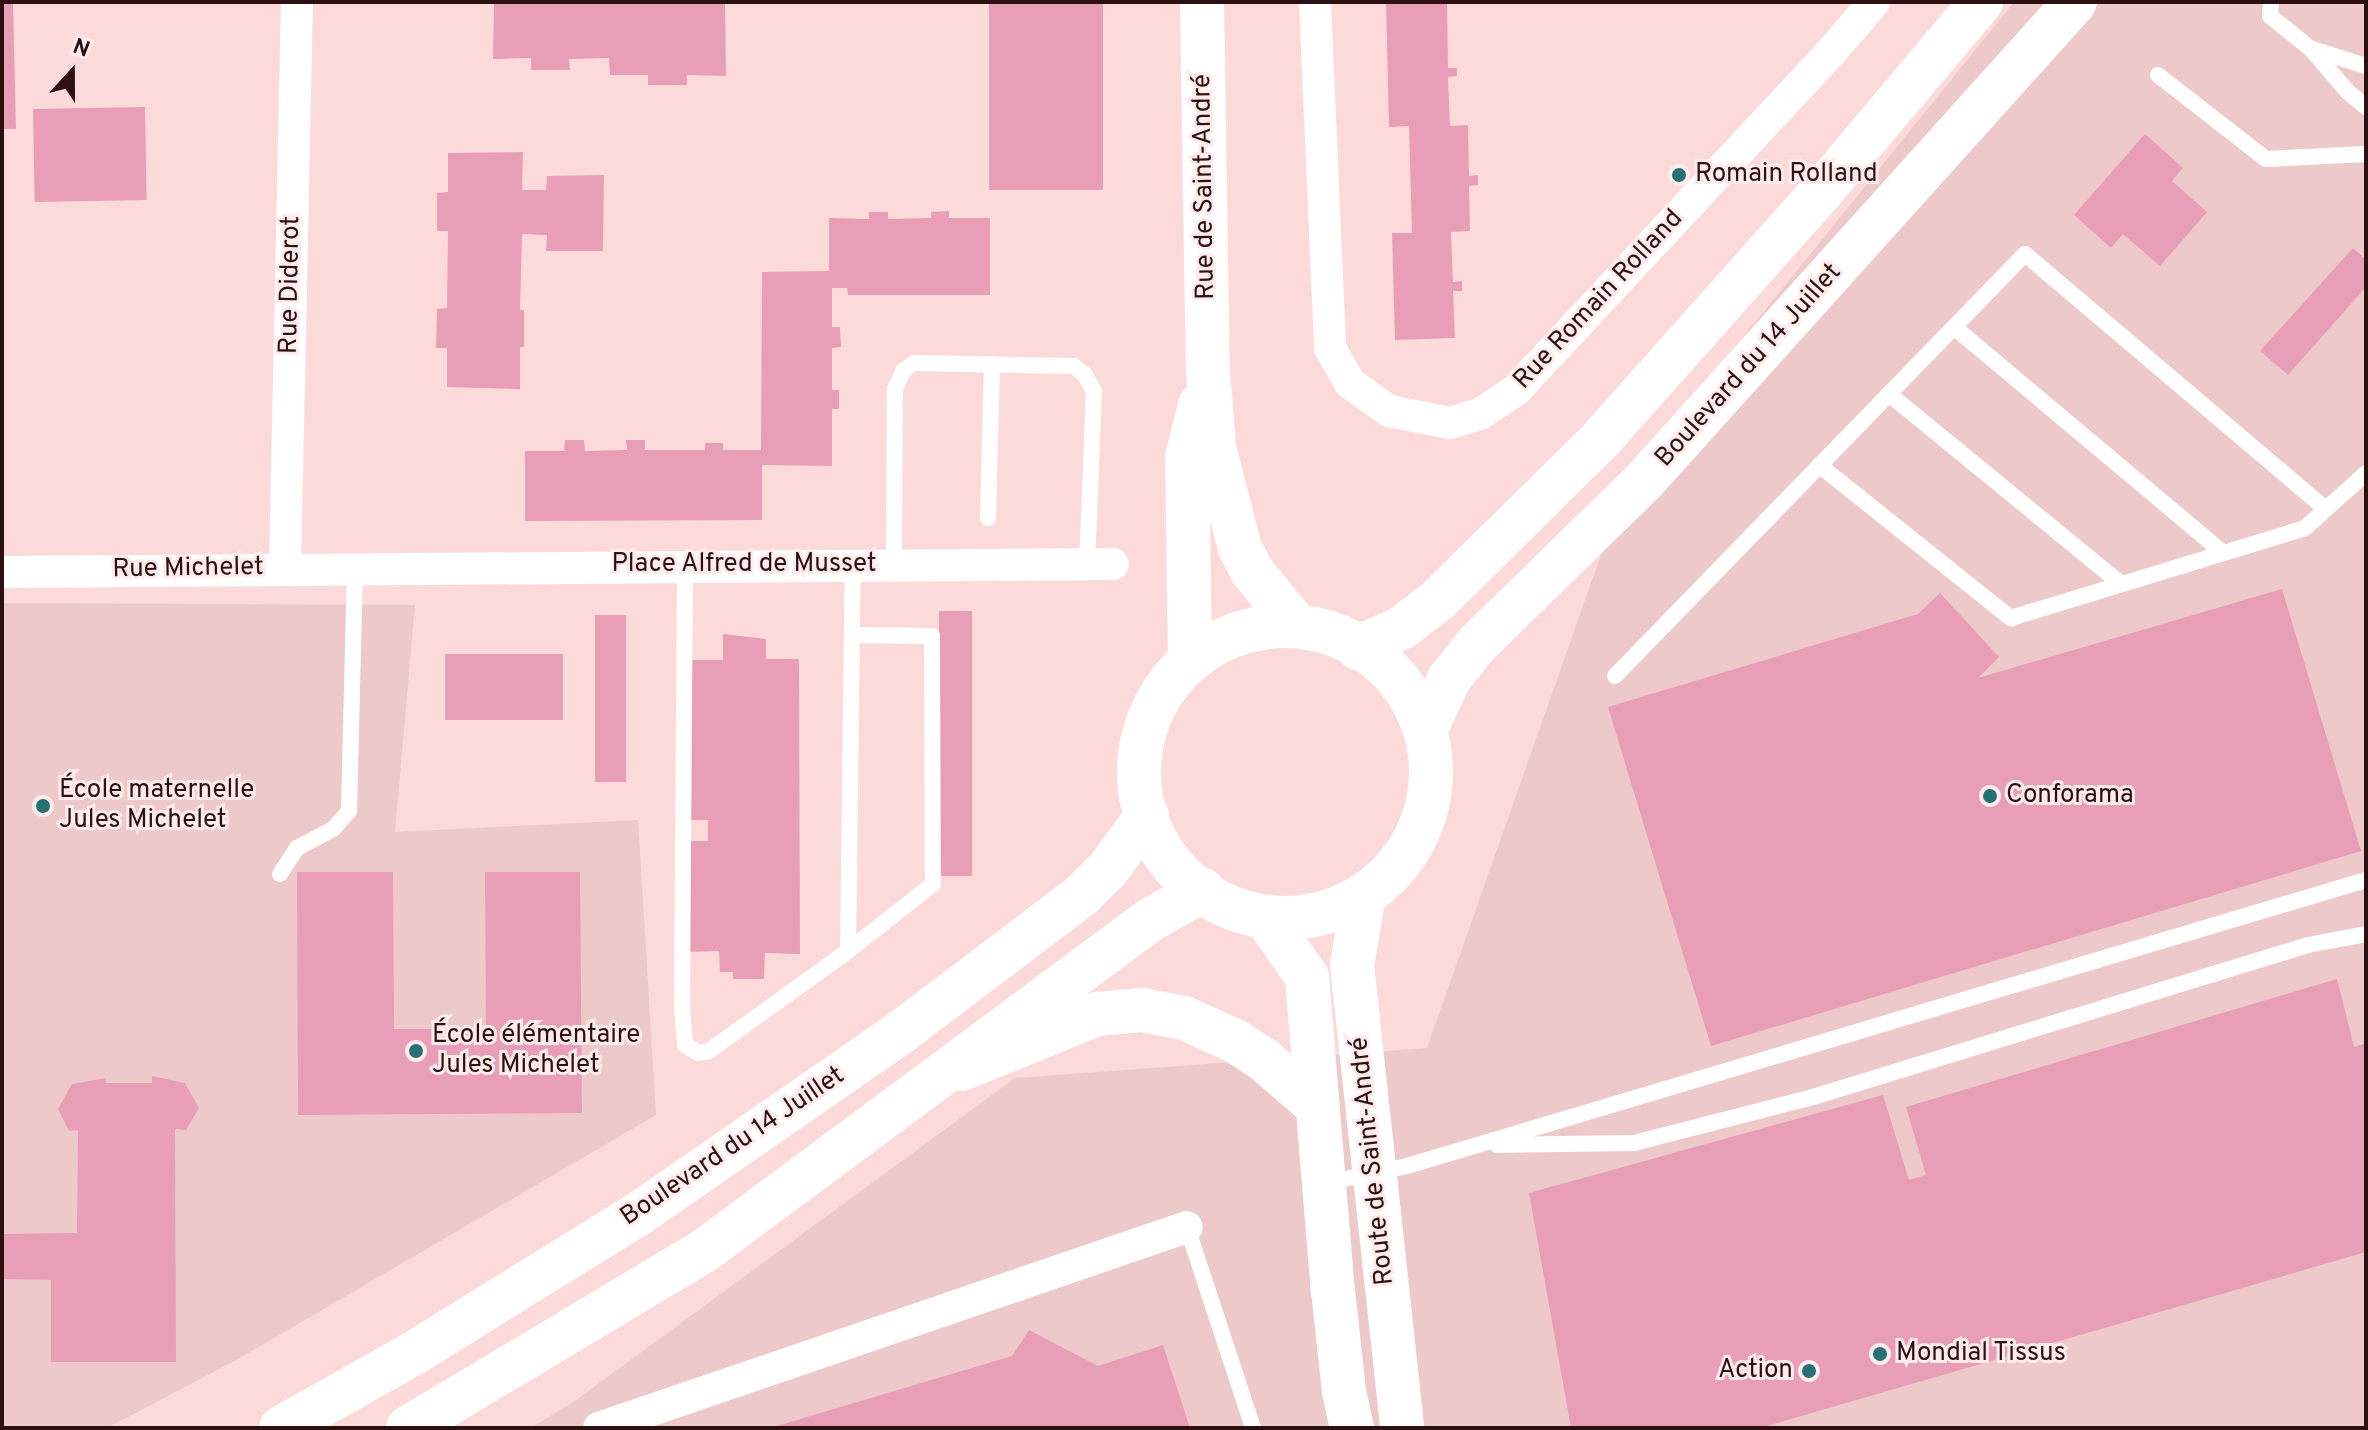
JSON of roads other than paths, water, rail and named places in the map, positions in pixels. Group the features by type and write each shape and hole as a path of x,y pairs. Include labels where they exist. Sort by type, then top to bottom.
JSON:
{"main road":[{"name":"Rue de Saint-André","path":"1202,2 1208,371 1214,447 1240,548 1251,570 1296,625"},
{"path":"1358,648 1403,627 1439,599 1601,439 1821,192 1981,2"},
{"name":"Boulevard du 14 Juillet","path":"1426,729 1449,679 1477,644 1663,461 2075,2"},
{"name":"Rue de Saint-André","path":"1190,660 1187,457 1208,371"},
{"path":"1296,625 1358,648 1384,663 1409,693 1426,729 1432,759 1430,794 1417,835 1391,873 1364,895 1326,912 1268,921 1240,911 1203,890 1167,859 1147,816 1138,772 1143,739 1154,704 1173,676 1190,660 1239,632 1296,625"},
{"name":"Boulevard du 14 Juillet","path":"281,1428 414,1353 637,1215 901,1032 1082,895 1108,869 1147,816"},
{"path":"408,1428 704,1251 1150,920 1203,890"},
{"name":"Route de Saint-André","path":"1364,895 1352,965 1402,1428"},
{"name":"Route de Saint-André","path":"1268,921 1307,977 1346,1416"},
{"path":"937,1079 1097,1014 1142,1010 1184,1018 1235,1041 1264,1060 1316,1105"}],"street":[{"name":"Rue Diderot","path":"285,568 297,2"},
{"name":"Rue Romain Rolland","path":"1315,2 1330,348 1350,383 1389,411 1450,423 1480,414 1515,391 1874,2"},
{"name":"Place Alfred de Musset","path":"365,567 1100,564"},
{"name":"Rue Michelet","path":"2,572 365,567"},
{"path":"599,1428 1187,1227"}],"lane":[{"path":"2271,2 2270,16 2311,49 2348,92 2366,107"},
{"path":"2311,49 2366,66"},
{"path":"2158,75 2266,159 2366,154"},
{"path":"1615,676 2025,254 2326,509"},
{"path":"1954,327 2223,553"},
{"path":"894,564 895,389 903,371 914,363 1074,366 1085,375 1094,391 1100,564"},
{"path":"988,518 992,364"},
{"path":"1889,394 2121,584"},
{"path":"1819,465 2011,618 2305,528 2366,473"},
{"path":"848,951 853,565"},
{"path":"685,566 682,1009 685,1045 699,1053 709,1051 848,951 933,884 932,636 852,635"},
{"path":"280,874 297,848 333,829 349,811 365,567"},
{"path":"1323,1183 1407,1166 2366,880"},
{"path":"1476,1145 1634,1143 1813,1097 2308,945 2366,934"},
{"path":"1187,1227 1253,1428"}],"place":[{"name":"Romain Rolland","path":"1679,175"},
{"name":"Conforama","path":"1990,796"},
{"name":"École maternelle Jules Michelet","path":"43,806"},
{"name":"École élémentaire Jules Michelet","path":"416,1051"},
{"name":"Mondial Tissus","path":"1880,1354"},
{"name":"Action","path":"1809,1371"}]}
